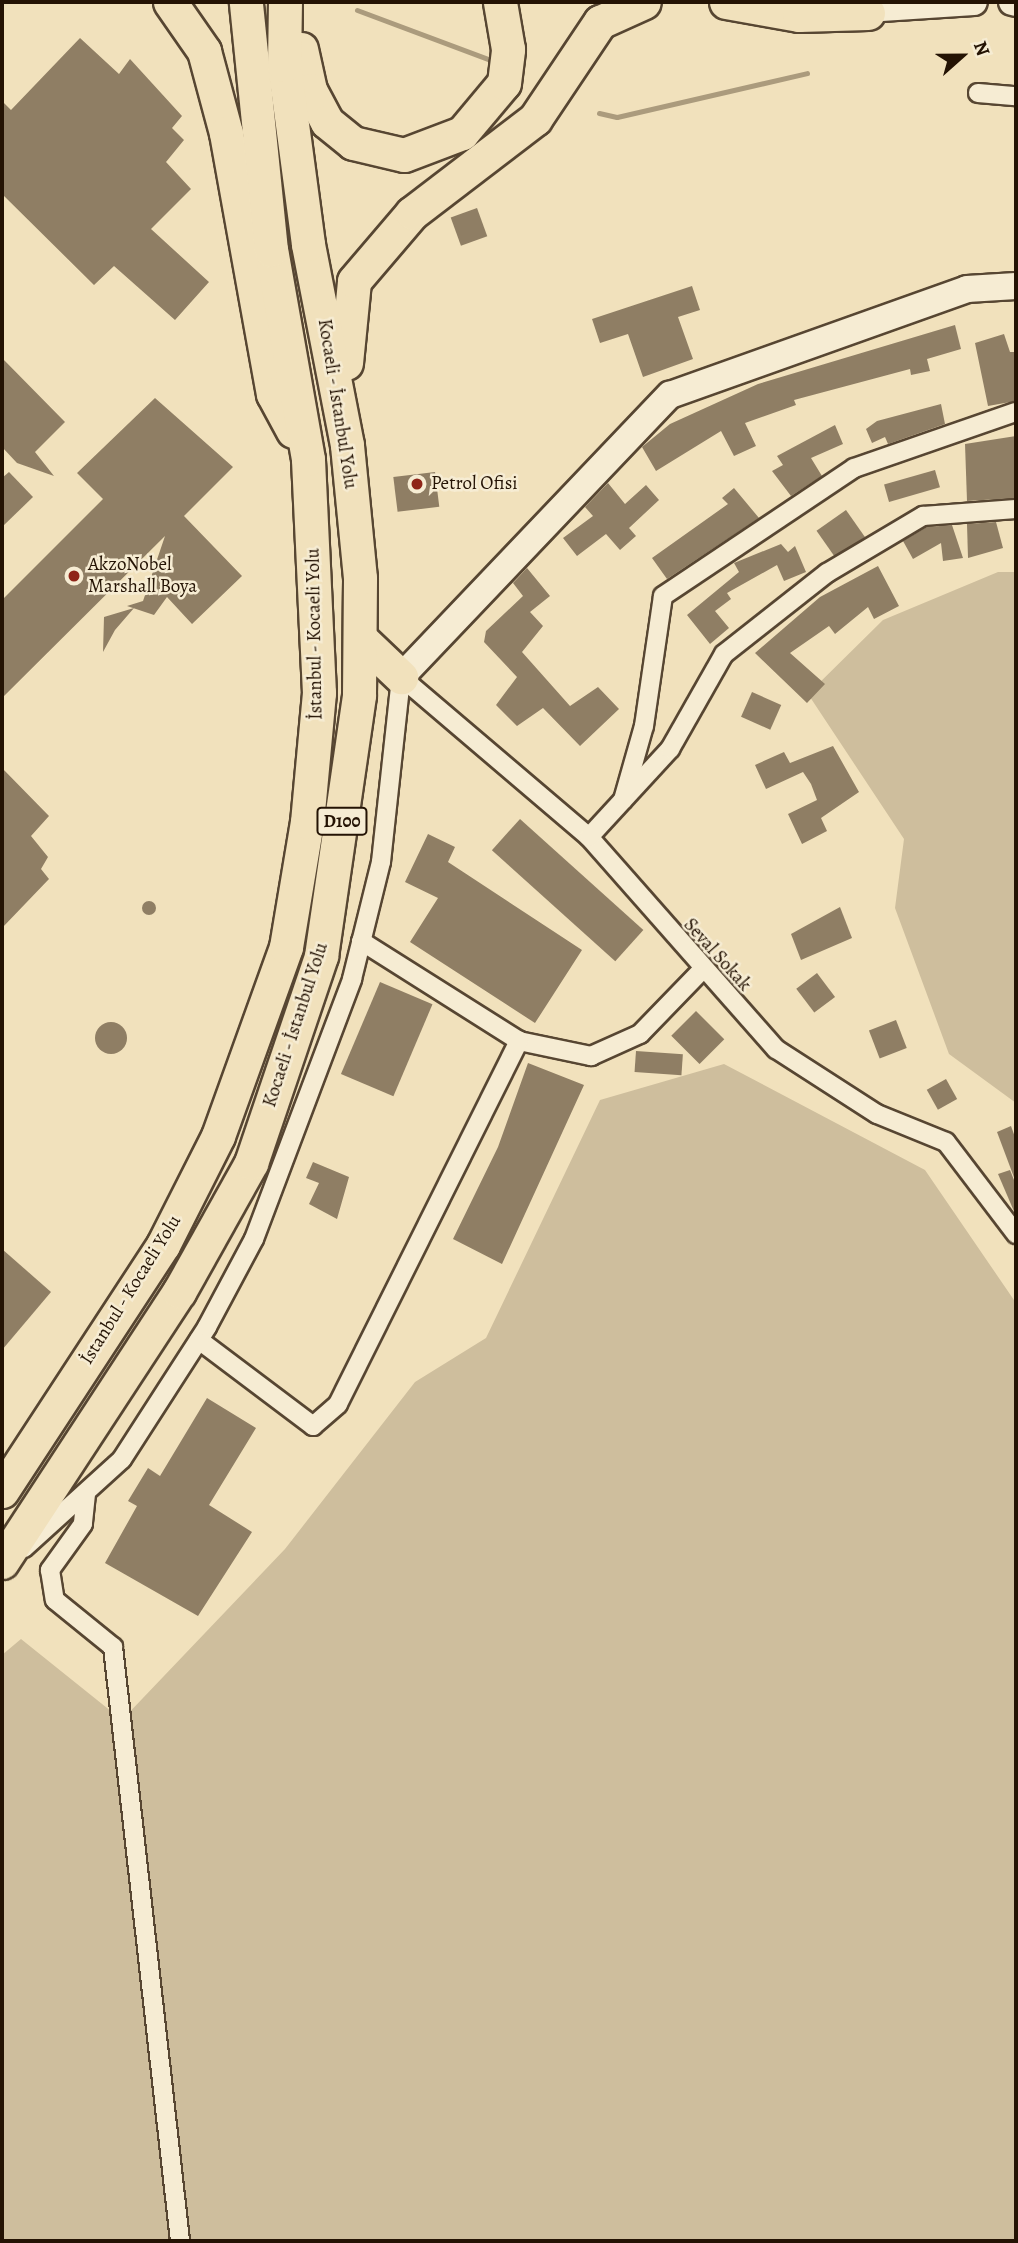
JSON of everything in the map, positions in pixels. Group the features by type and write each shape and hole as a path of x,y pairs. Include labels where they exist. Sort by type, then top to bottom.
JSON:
{"highway":[{"path":"170,2 204,51 222,118 273,394 309,458"},
{"path":"222,118 225,2"},
{"name":"İstanbul - Kocaeli Yolu","path":"2,1491 163,1245 218,1136 286,947 319,693 309,458 271,250 246,2"},
{"name":"Kocaeli - İstanbul Yolu","path":"2,1564 179,1292 251,1163 321,956 359,695 360,638 351,484 308,244 284,65 285,2"},
{"path":"297,2 310,90 327,122 353,143 404,155 462,134 504,83 508,50 500,2"},
{"path":"351,484 353,425 345,349 354,281 412,213 535,119 600,22 644,2"},
{"path":"726,2 799,15 868,13"},
{"path":"360,638 401,677"}],"street":[{"path":"815,2 868,13 974,2"},
{"path":"978,93 1016,96"},
{"path":"2,1564 122,1459 199,1340 254,1239 361,942 382,862 401,677 670,394 967,289 1016,286"},
{"path":"623,800 643,726 663,596 854,468 1016,412"},
{"path":"589,837 670,749 724,654 827,573 923,516 1016,509"},
{"name":"Seval Sokak","path":"401,677 589,837 701,971 776,1049 877,1114 946,1142 1016,1234"},
{"path":"361,942 519,1041 591,1056 640,1034 701,971"},
{"path":"199,1340 313,1426 338,1404 519,1041"},
{"path":"86,1493 83,1524 50,1570 54,1600 113,1647 180,2241"}],"shaded area":[{"path":"998,572 1016,572 1016,1103 949,1054 895,908 904,839 808,694 883,620"},
{"path":"724,1064 925,1170 1016,1303 1016,2241 2,2241 2,1655 21,1639 122,1720 285,1549 415,1382 486,1338 600,1100"}],"building":[{"path":"80,38 119,74 130,59 182,116 172,128 184,140 166,162 191,189 151,229 209,282 175,320 114,266 94,285 2,194 2,101 11,110"},
{"path":"477,208 487,236 461,246 451,218"},
{"path":"692,286 700,310 678,317 693,359 643,377 628,334 600,343 592,319"},
{"path":"955,325 961,349 927,359 930,371 911,375 910,369 794,400 796,405 745,423 756,446 734,456 721,431 656,471 642,447 670,424 758,384"},
{"path":"1004,334 1010,352 1016,352 1016,401 988,406 975,343"},
{"path":"2,358 65,422 35,452 54,476 17,463 2,447"},
{"path":"155,398 233,467 184,516 242,576 192,624 167,597 154,615 127,606 143,601 165,536 2,698 2,600 103,499 77,473"},
{"path":"941,404 945,424 888,444 885,437 872,443 866,429 877,421"},
{"path":"835,425 843,444 811,458 822,476 791,496 772,471 783,465 777,456"},
{"path":"1016,436 1016,498 967,501 965,444"},
{"path":"935,470 940,487 889,502 884,485"},
{"path":"9,472 33,497 2,527 2,478"},
{"path":"435,472 439,507 398,512 393,477"},
{"path":"608,483 625,504 646,485 659,500 629,528 636,536 620,550 606,534 577,556 563,538 593,516 585,507"},
{"path":"734,488 759,518 667,579 652,558 728,504 722,498"},
{"path":"846,510 865,537 835,558 817,531"},
{"path":"996,522 1003,548 968,558 967,524"},
{"path":"952,525 963,558 943,561 941,543 913,559 903,541 927,527"},
{"path":"781,544 788,552 795,546 806,572 784,581 777,565 727,593 731,599 715,611 729,628 710,644 687,615 739,572 734,563"},
{"path":"878,566 899,606 874,619 868,607 835,634 829,626 790,653 825,684 807,703 755,653 820,597"},
{"path":"527,568 550,596 530,612 543,626 522,652 570,706 598,687 619,709 580,746 543,708 517,726 496,705 517,677 484,642 486,631 523,596 513,583"},
{"path":"134,608 115,630 103,652 104,617"},
{"path":"752,692 781,705 770,730 741,717"},
{"path":"833,746 859,792 821,818 827,831 802,844 788,814 817,800 811,784 803,772 766,789 755,765 784,752 790,763"},
{"path":"2,768 49,816 31,836 48,857 41,869 49,879 2,928"},
{"path":"520,819 643,930 615,961 492,850"},
{"path":"428,834 455,847 448,862 582,950 535,1023 410,942 438,898 405,882"},
{"path":"146,901 152,901 156,908 152,915 146,915 142,911 142,905"},
{"path":"840,907 852,938 801,960 791,934"},
{"path":"817,973 835,997 814,1013 796,989"},
{"path":"380,982 432,1004 393,1096 341,1074"},
{"path":"696,1011 724,1039 700,1064 671,1036"},
{"path":"896,1020 907,1048 880,1058 869,1030"},
{"path":"111,1022 122,1027 127,1038 122,1049 111,1054 100,1049 95,1038 100,1027"},
{"path":"636,1051 683,1054 681,1075 635,1072"},
{"path":"528,1063 584,1085 502,1264 453,1239 498,1147"},
{"path":"946,1079 957,1099 938,1110 927,1090"},
{"path":"1011,1126 1016,1140 1015,1180 997,1132"},
{"path":"313,1162 349,1177 337,1219 309,1204 319,1183 306,1178"},
{"path":"1010,1170 1016,1185 1016,1216 998,1174"},
{"path":"2,1249 51,1292 2,1350"},
{"path":"207,1398 256,1428 209,1505 252,1532 198,1616 105,1563 137,1506 128,1501 148,1468 160,1476"}],"waterway":[{"path":"357,10 496,62"},
{"path":"599,113 617,117 807,73"}],"place":[{"name":"Petrol Ofisi","path":"417,484"},
{"name":"AkzoNobel Marshall Boya","path":"74,576"}]}
